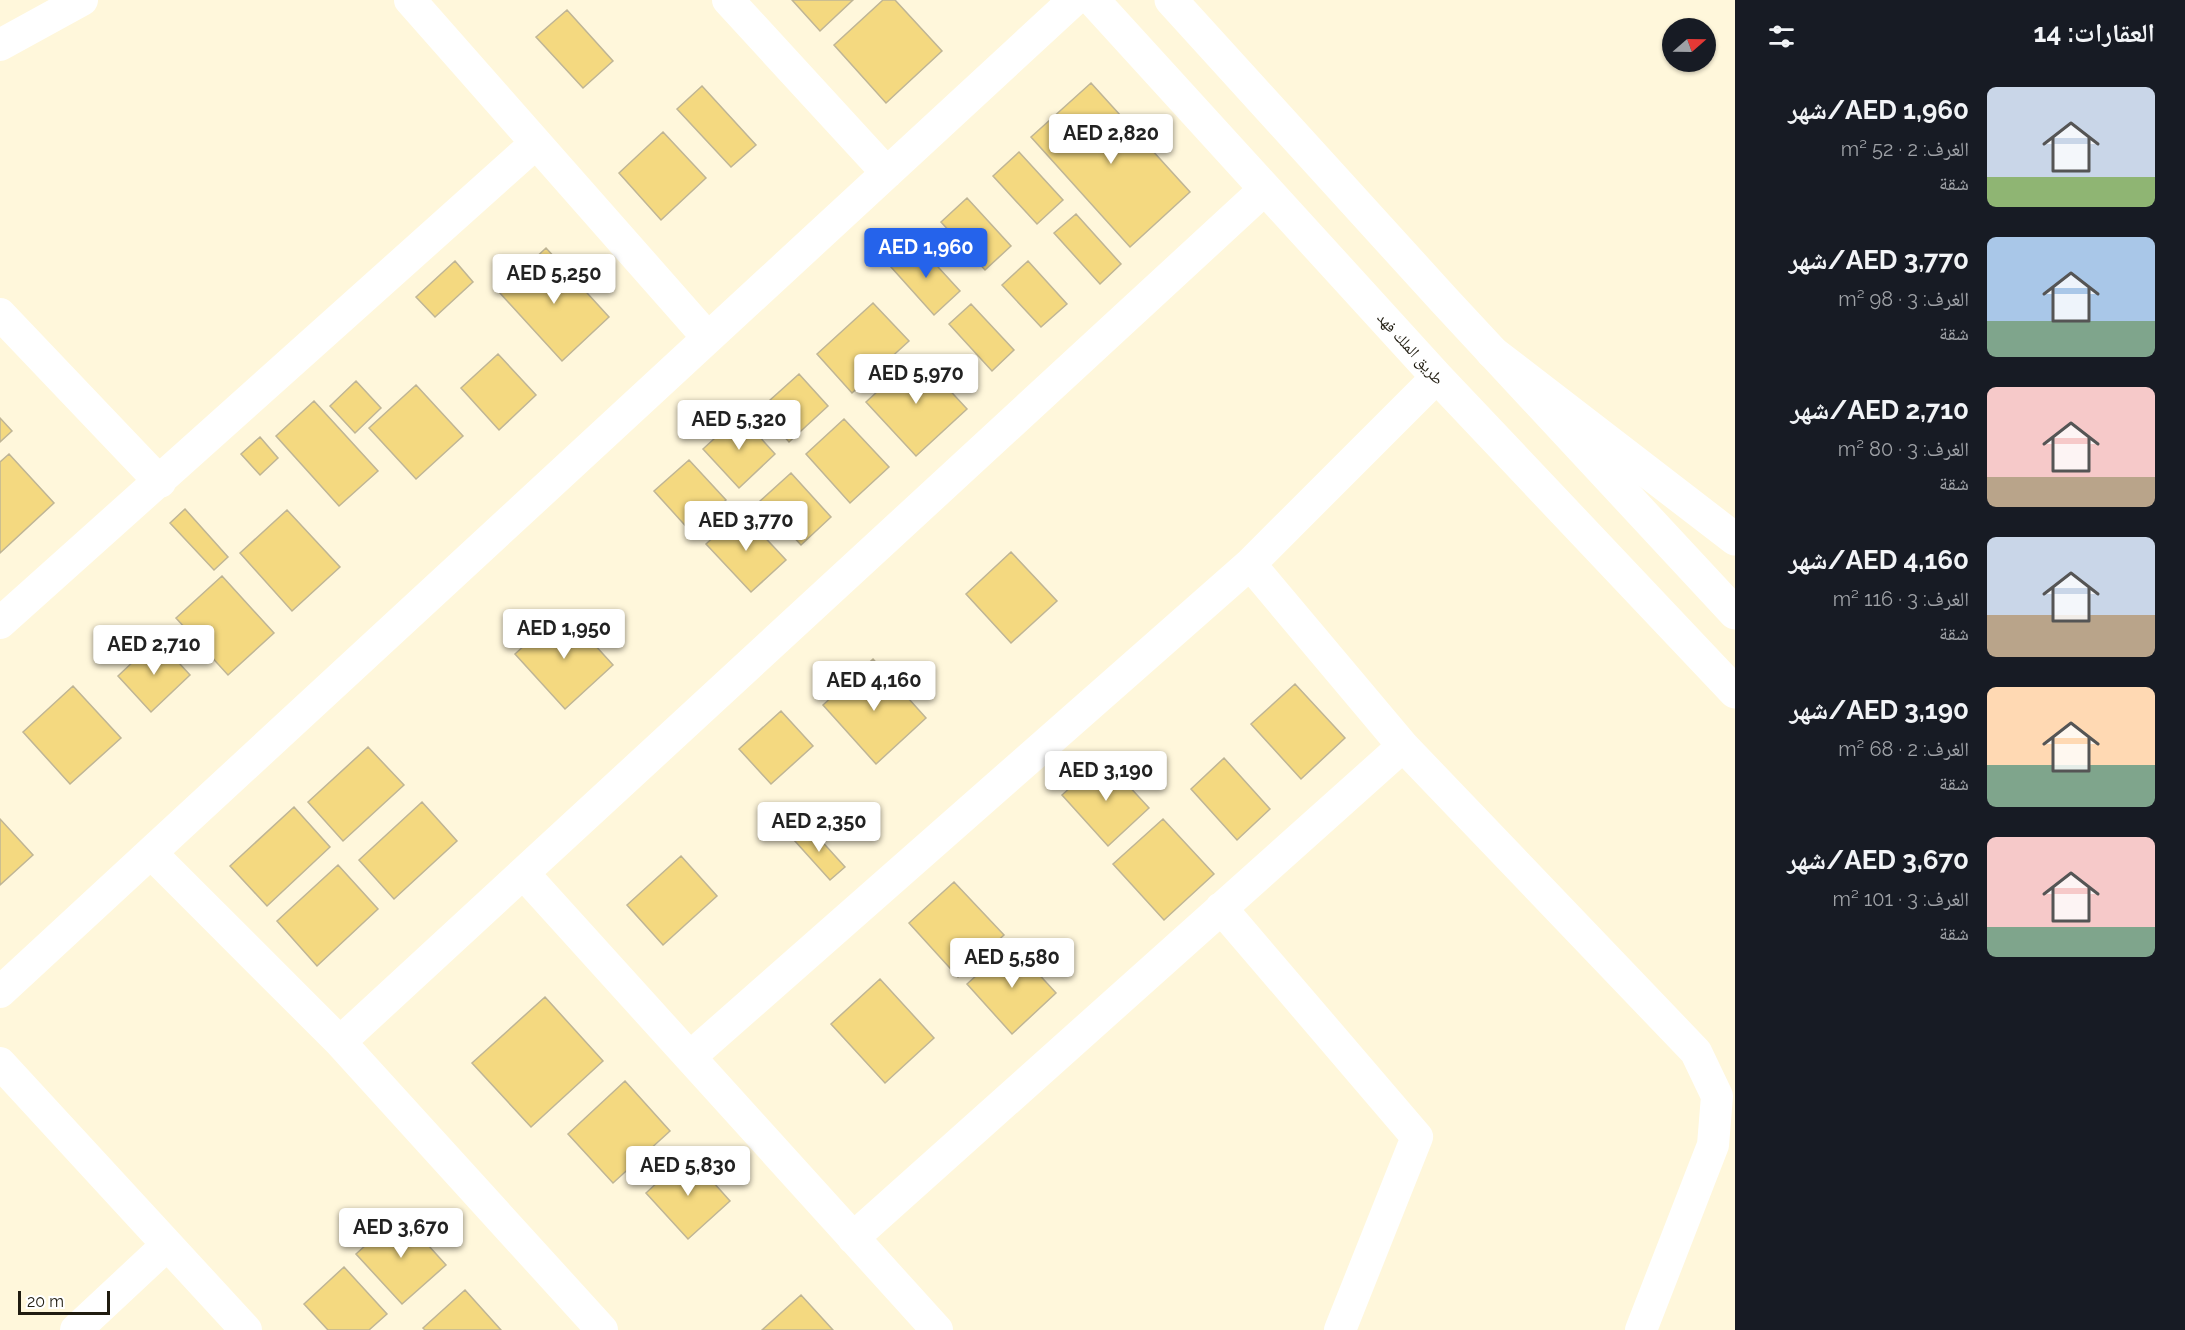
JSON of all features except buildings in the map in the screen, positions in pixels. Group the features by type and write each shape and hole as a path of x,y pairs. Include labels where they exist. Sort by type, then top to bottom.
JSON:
{"street":[{"path":"0,45 82,0"},
{"path":"410,0 708,338"},
{"path":"728,0 887,173"},
{"path":"0,992 1074,0"},
{"name":"طريق الملك فهد","path":"1093,0 1437,377 1735,692"},
{"path":"1171,0 1492,352 1735,613"},
{"path":"0,623 536,143"},
{"path":"340,1042 1265,189"},
{"path":"0,314 160,482"},
{"path":"1492,352 1735,539"},
{"path":"690,1057 1250,564 1437,377"},
{"path":"1250,564 1403,746 1696,1052 1717,1096 1713,1145 1641,1330"},
{"path":"854,1238 1403,746"},
{"path":"151,853 340,1042 602,1330"},
{"path":"523,873 937,1330"},
{"path":"1221,909 1417,1137 1340,1330"},
{"path":"0,1063 246,1330"},
{"path":"76,1330 167,1245"}]}
